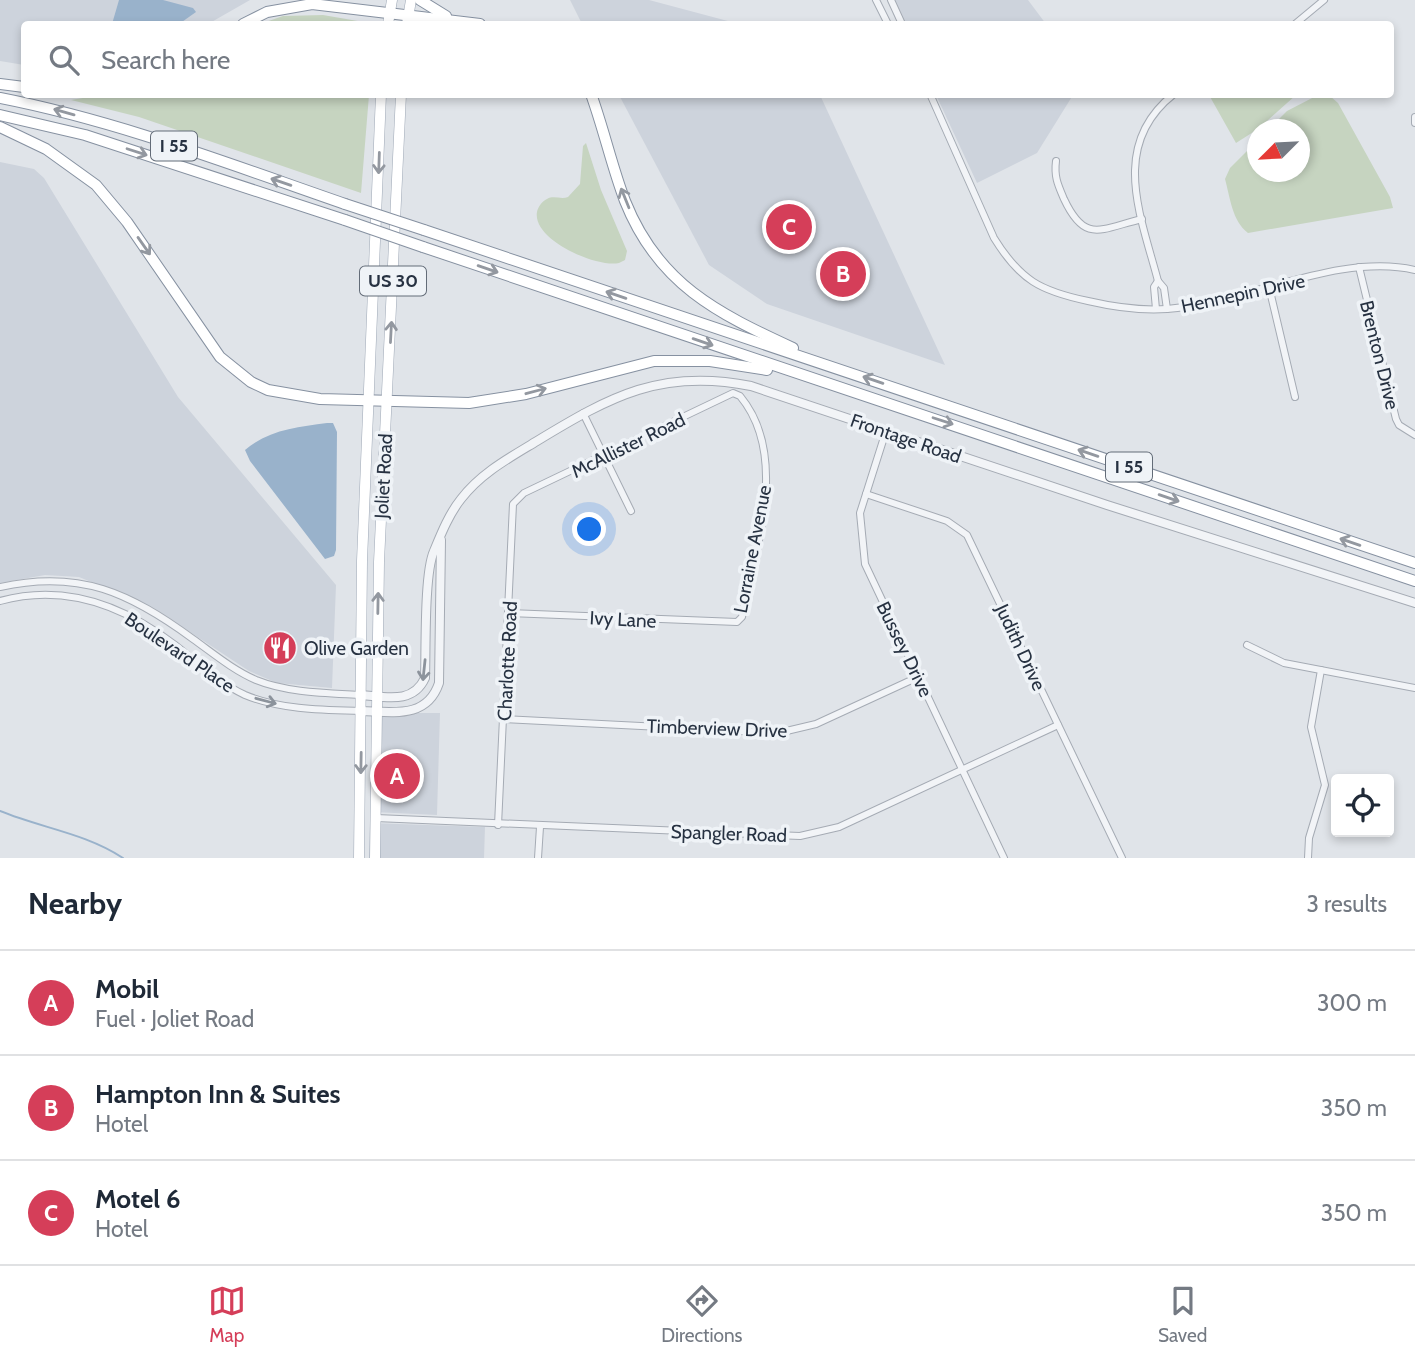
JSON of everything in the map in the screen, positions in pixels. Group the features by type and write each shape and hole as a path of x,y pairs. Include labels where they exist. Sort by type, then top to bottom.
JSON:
{"highway":[{"path":"420,0 451,19"},
{"path":"250,21 277,9 312,4 389,19 463,21"},
{"path":"0,84 21,87"},
{"name":"I 55","path":"0,98 50,108 134,132 1415,564"},
{"path":"592,98 626,203 643,238 666,269 693,295 734,321 844,370"},
{"name":"I 55","path":"0,115 85,135 345,220 1415,581"},
{"path":"0,127 46,149 96,185 127,222 211,346 236,371 268,390 295,396 442,404 496,400 654,361 710,361 796,374"}],"main road":[{"path":"389,19 392,0"},
{"path":"408,20 411,0"},
{"name":"Joliet Road","path":"359,858 362,561 382,98"},
{"name":"Joliet Road","path":"376,858 379,562 401,98"}],"street":[{"path":"876,0 886,21"},
{"path":"891,0 901,21"},
{"path":"1298,21 1324,0"},
{"name":"Hennepin Drive","path":"930,98 994,238 1019,273 1058,295 1118,307 1167,309 1359,267 1401,267 1415,270"},
{"path":"1167,309 1164,288 1158,281 1135,191 1134,156 1154,114 1170,98"},
{"path":"1415,117 1415,123"},
{"path":"1056,162 1054,176 1075,222 1084,228 1094,230 1142,219"},
{"name":"Brenton Drive","path":"1359,267 1396,419 1399,425 1415,435"},
{"path":"1156,309 1153,287 1158,281"},
{"path":"1269,287 1294,397"},
{"name":"Frontage Road","path":"362,695 408,696 419,691 425,678 433,552 453,510 477,481 583,413 631,390 672,381 724,381 751,386 1415,603"},
{"name":"McAllister Road","path":"516,499 733,394 740,397"},
{"name":"Lorraine Avenue","path":"737,622 742,617 766,485 760,440 740,397"},
{"path":"583,413 631,511"},
{"name":"Bussey Drive","path":"886,431 860,513 864,564 1004,858"},
{"name":"Judith Drive","path":"866,494 947,520 967,535 1122,858"},
{"name":"Charlotte Road","path":"498,824 513,504 516,499"},
{"name":"Frontage Road","path":"362,711 411,711 430,702 436,693 439,683 441,540"},
{"name":"Boulevard Place","path":"0,587 56,579 123,594 146,606 235,669 255,679 288,688 362,695"},
{"name":"Boulevard Place","path":"0,601 45,593 85,597 150,626 216,678 243,694 270,704 362,711"},
{"name":"Ivy Lane","path":"509,613 737,622"},
{"path":"1247,645 1284,663 1415,688"},
{"path":"1308,858 1309,838 1325,785 1311,727 1321,670"},
{"name":"Timberview Drive","path":"504,719 778,733 816,724 918,677"},
{"name":"Spangler Road","path":"376,818 800,836 839,827 1058,725"},
{"path":"538,858 540,827"}],"shaded area":[{"path":"0,0 250,0 213,21 21,21 21,64 0,61"},
{"path":"570,0 649,0 728,21 580,21"},
{"path":"893,0 1028,0 1044,21 903,21"},
{"path":"621,98 821,98 945,365 767,304 709,265"},
{"path":"937,98 1071,98 1037,153 977,183"},
{"path":"0,162 34,169 44,178 178,397 336,585 332,688 277,683 249,671 152,607 79,577 45,575 0,583"},
{"path":"377,713 440,713 437,815 373,812"},
{"path":"370,823 485,827 484,858 369,858"}],"green space":[{"path":"323,15 358,21 269,21 283,16"},
{"path":"369,98 361,193 139,117 71,100"},
{"path":"1211,98 1293,98 1269,119 1247,119 1247,136 1236,143"},
{"path":"1312,98 1332,98 1338,103 1390,197 1393,208 1248,233 1235,215 1225,179 1230,168 1247,151 1247,182 1310,182 1310,119 1279,119 1287,111"},
{"path":"586,143 601,190 627,251 625,260 619,263 596,261 568,250 555,242 538,222 537,212 543,201 552,197 568,197 580,184 583,146"}],"water":[{"path":"119,0 163,0 193,8 196,12 183,21 113,21"},
{"path":"333,423 337,432 336,550 334,556 325,559 250,461 245,450 273,434"}],"waterway":[{"path":"0,811 94,842 123,858"}],"place":[{"name":"Motel 6","path":"789,227"},
{"name":"Hampton Inn & Suites","path":"843,274"},
{"name":"Olive Garden","path":"280,648"},
{"name":"Mobil","path":"397,776"}]}
